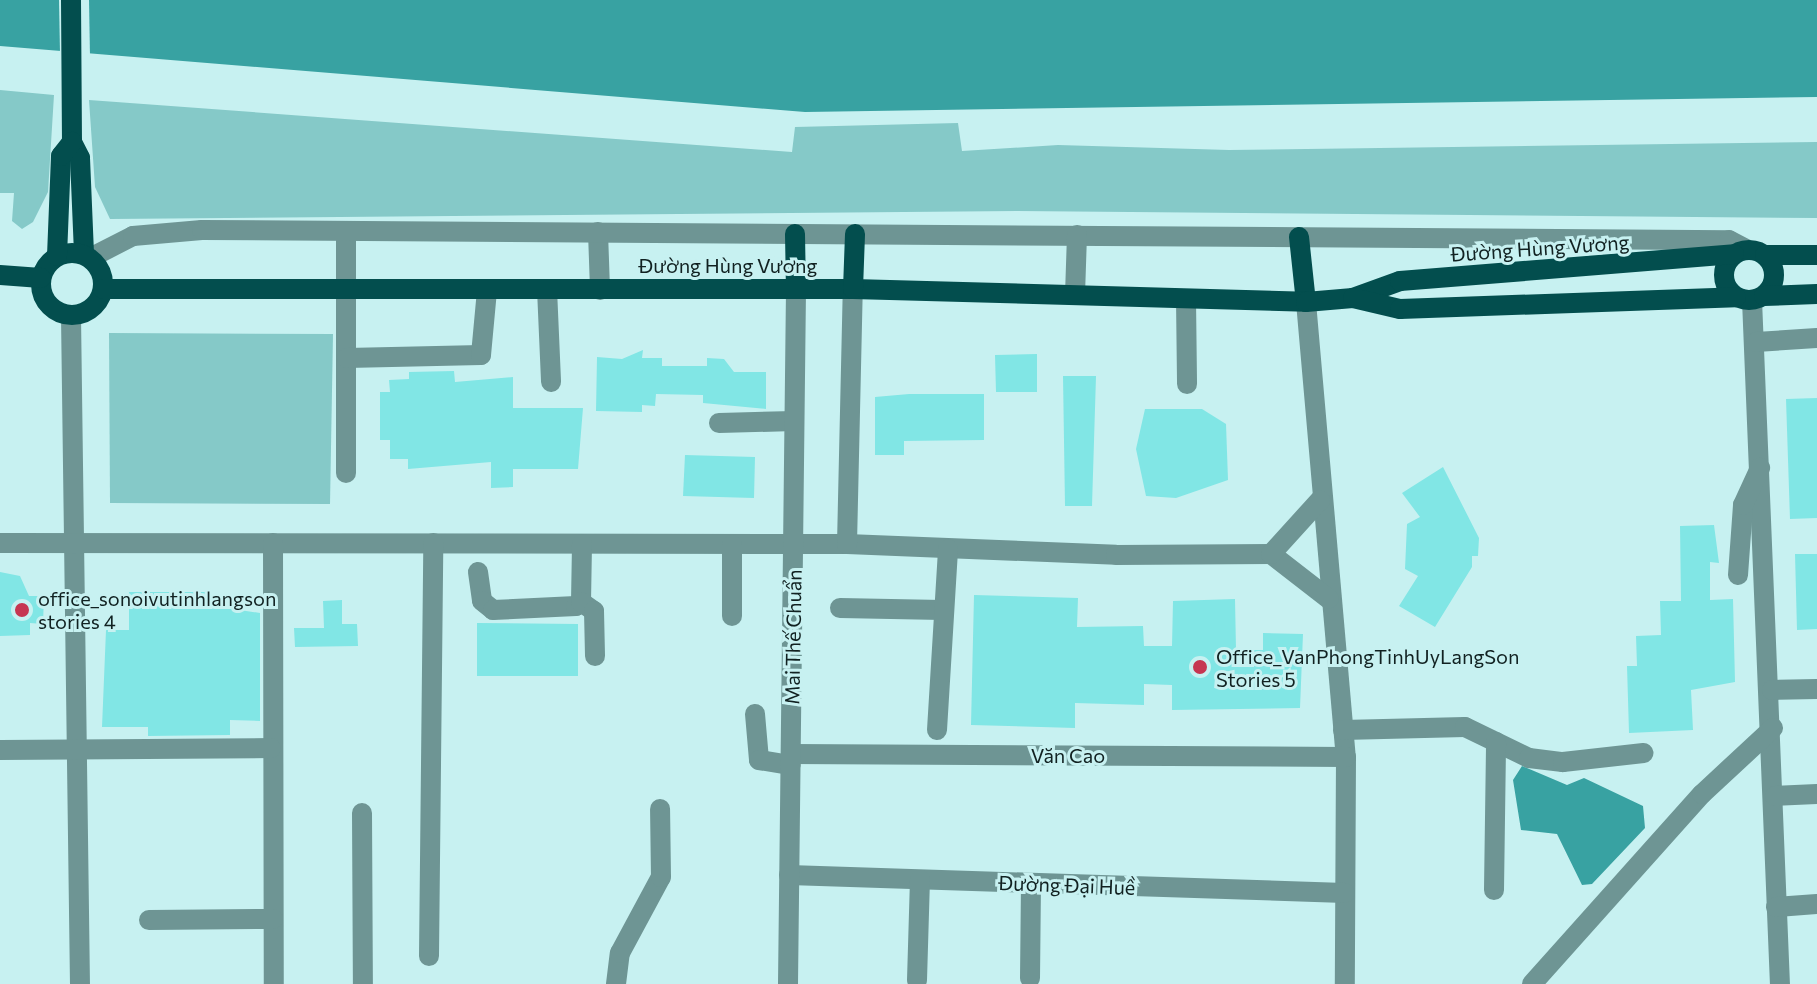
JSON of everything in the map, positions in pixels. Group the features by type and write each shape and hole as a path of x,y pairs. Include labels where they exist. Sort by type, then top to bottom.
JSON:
{"main road":[{"path":"71,0 72,142 80,158 87,257 103,289 97,303 71,316 47,304 41,278 57,256 61,156 72,142"},
{"path":"795,234 796,289"},
{"path":"853,289 855,234"},
{"path":"1299,237 1306,302"},
{"path":"1748,253 1774,271 1751,298 1724,271 1748,253"},
{"name":"Đường Hùng Vương","path":"103,289 853,289 1306,302 1353,298 1400,281 1748,253 1817,255"},
{"path":"57,256 87,257"},
{"path":"0,275 41,278"},
{"name":"Đường Hùng Vương","path":"1353,298 1400,309 1817,294"}],"street":[{"path":"87,257 147,232 1729,240 1748,253"},
{"path":"346,232 346,473"},
{"path":"598,232 600,290"},
{"path":"1075,295 1077,235"},
{"path":"547,289 551,382"},
{"name":"Mai Thế Chuẩn","path":"788,984 796,289"},
{"path":"847,544 853,289"},
{"path":"347,358 481,355 487,290"},
{"path":"1751,298 1756,342 1772,690 1780,984"},
{"path":"1186,299 1187,384"},
{"path":"1306,302 1320,500 1346,757 1345,984"},
{"path":"71,316 71,543 80,984"},
{"path":"1756,342 1817,338"},
{"path":"719,423 794,421"},
{"path":"1738,575 1743,505 1761,464"},
{"path":"1271,554 1320,500"},
{"path":"0,543 847,544 948,549 1271,554 1329,599"},
{"path":"273,543 271,748 274,984"},
{"path":"429,956 433,543"},
{"path":"581,602 582,544"},
{"path":"732,545 732,616"},
{"path":"937,730 948,549"},
{"path":"478,572 482,601 493,610 581,602 594,611 595,656"},
{"path":"840,608 942,610"},
{"path":"1772,690 1817,689"},
{"path":"755,714 759,760 791,759"},
{"path":"1343,730 1465,727 1529,758 1563,762 1643,753"},
{"path":"1532,984 1702,794 1773,728"},
{"path":"1494,890 1496,742"},
{"path":"0,750 271,748"},
{"name":"Văn Cao","path":"791,759 1346,757"},
{"path":"1775,796 1817,794"},
{"path":"616,984 632,924 661,877 660,809"},
{"path":"362,813 363,984"},
{"name":"Đường Đại Huề","path":"789,875 1345,893"},
{"path":"917,980 920,880"},
{"path":"1030,978 1031,884"},
{"path":"1776,907 1817,904"},
{"path":"149,920 273,919"}],"shaded area":[{"path":"0,0 1817,0 1817,97 805,112 0,46"},
{"path":"0,90 54,95 48,192 33,222 22,229 12,221 14,193 0,193"},
{"path":"89,100 792,152 795,127 958,123 962,151 1058,145 1229,150 1817,142 1817,218 1017,211 110,219 95,187"},
{"path":"109,333 333,334 330,504 110,503"},
{"path":"1522,766 1567,785 1584,778 1643,806 1645,828 1592,884 1582,885 1557,834 1521,830 1513,780"}],"pier":[{"path":"59,0 89,0 90,57 60,54"}],"building":[{"path":"643,350 642,358 662,358 662,366 707,366 707,358 724,359 734,372 766,372 766,409 703,403 703,395 656,394 655,406 642,405 642,412 596,411 597,357 622,359"},
{"path":"1037,354 1037,392 996,392 995,355"},
{"path":"454,371 455,382 513,377 513,408 583,408 578,469 513,469 513,487 491,488 491,462 408,469 408,459 390,459 390,440 380,440 380,392 390,392 389,380 409,379 409,372"},
{"path":"1063,376 1096,376 1092,506 1065,506"},
{"path":"984,394 984,440 904,441 904,455 875,455 875,397"},
{"path":"1817,398 1817,518 1790,519 1786,399"},
{"path":"1145,409 1202,409 1226,424 1228,480 1176,498 1146,496 1136,449"},
{"path":"685,455 755,457 754,498 683,496"},
{"path":"1443,467 1479,538 1478,556 1472,556 1472,567 1435,627 1399,606 1418,576 1405,569 1407,524 1420,517 1402,493"},
{"path":"1714,525 1719,563 1710,562 1710,600 1733,599 1735,682 1691,690 1693,730 1629,733 1627,666 1637,666 1636,636 1661,635 1660,601 1681,601 1680,526"},
{"path":"1795,554 1817,554 1817,629 1797,630"},
{"name":"office_sonoivutinhlangson stories 4","path":"0,572 20,576 29,596 44,596 43,624 30,623 30,635 0,636"},
{"path":"129,592 206,592 206,599 233,599 233,609 260,613 260,721 230,720 230,735 148,736 148,727 102,727 106,630 129,630"},
{"path":"974,595 1078,598 1077,627 1143,626 1144,646 1172,646 1173,601 1235,599 1236,650 1263,650 1263,633 1303,634 1300,708 1172,710 1172,685 1144,684 1144,705 1075,703 1075,728 971,725"},
{"path":"342,600 342,624 357,624 358,646 295,647 294,628 324,628 323,601"},
{"path":"477,623 578,624 578,676 477,676"}],"place":[{"name":"office_sonoivutinhlangson stories 4","path":"22,610"},
{"name":"Office_VanPhongTinhUyLangSon Stories 5","path":"1200,667"}]}
